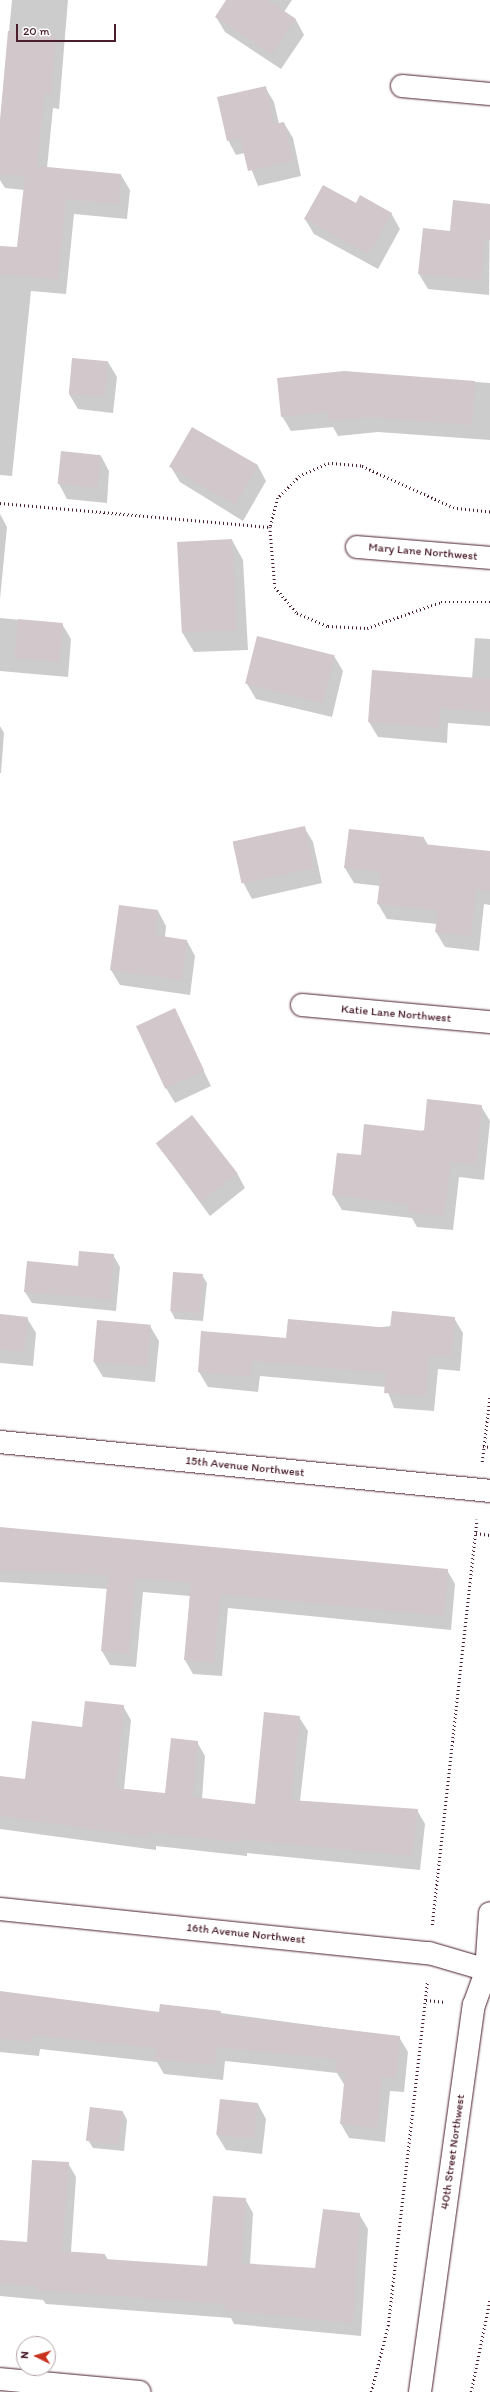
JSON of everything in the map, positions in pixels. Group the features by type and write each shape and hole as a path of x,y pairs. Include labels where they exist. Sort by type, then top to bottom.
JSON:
{"street":[{"path":"402,86 490,94"},
{"name":"Mary Lane Northwest","path":"357,547 490,558"},
{"name":"Katie Lane Northwest","path":"302,1005 490,1022"},
{"name":"15th Avenue Northwest","path":"0,1442 490,1491"},
{"name":"16th Avenue Northwest","path":"0,1909 429,1953 488,1972"},
{"name":"40th Street Northwest","path":"420,2392 474,2004 488,1972 490,1913"},
{"path":"0,2379 139,2392"}],"path":[{"path":"490,512 454,508 361,466 329,463 300,476 278,498 270,527 275,587 296,613 328,626 367,628 441,602 490,602"},
{"path":"0,503 270,527"},
{"path":"490,1395 483,1446 490,1447"},
{"path":"433,1918 476,1533 490,1535"},
{"path":"371,2392 388,2326 426,2000"},
{"path":"471,2392 490,2299"}],"building":[{"path":"226,0 268,0 296,19 272,55 215,17"},
{"path":"8,31 56,35 51,94 44,94 37,166 121,174 119,204 66,199 58,279 0,274 0,246 17,247 25,176 0,174 0,120"},
{"path":"266,86 274,124 284,122 293,161 248,171 240,137 227,141 217,97"},
{"path":"323,185 356,203 360,195 392,213 369,254 304,219"},
{"path":"453,200 490,204 490,240 484,239 481,280 418,274 423,228 450,231"},
{"path":"72,358 108,361 105,397 69,394"},
{"path":"344,371 475,381 472,425 369,417 328,421 327,412 281,417 277,378"},
{"path":"192,427 258,465 235,505 169,467"},
{"path":"61,451 101,455 97,488 58,484"},
{"path":"232,539 237,630 182,633 177,542"},
{"path":"18,619 63,623 59,662 15,658"},
{"path":"257,636 335,655 323,703 245,684"},
{"path":"372,670 490,679 490,712 440,708 439,728 368,722"},
{"path":"305,826 314,868 242,883 233,841"},
{"path":"349,829 424,837 423,844 490,851 490,891 476,890 471,936 435,932 438,910 377,904 381,872 344,868"},
{"path":"119,905 158,910 155,935 187,940 182,980 110,970"},
{"path":"175,1008 204,1071 165,1089 136,1026"},
{"path":"427,1099 482,1105 476,1165 451,1162 444,1216 408,1212 408,1204 332,1195 337,1153 361,1155 364,1124 424,1131"},
{"path":"192,1115 238,1173 201,1202 156,1143"},
{"path":"79,1251 114,1254 110,1299 24,1292 27,1261 78,1266"},
{"path":"173,1272 203,1274 200,1313 170,1311"},
{"path":"392,1311 455,1317 452,1357 429,1355 426,1396 384,1393 386,1373 252,1361 250,1377 198,1372 201,1331 286,1338 288,1319 390,1328"},
{"path":"0,1314 28,1317 24,1352 0,1349"},
{"path":"97,1320 151,1325 147,1367 93,1362"},
{"path":"0,1527 448,1569 444,1616 220,1594 214,1663 184,1660 191,1583 135,1578 129,1654 101,1651 108,1575 0,1570"},
{"path":"85,1701 124,1705 116,1788 165,1793 171,1738 198,1741 193,1797 255,1804 264,1712 300,1716 291,1800 418,1809 412,1856 239,1839 239,1842 149,1832 148,1837 0,1816 0,1776 25,1779 32,1721 82,1727"},
{"path":"0,1991 159,2012 160,2004 221,2011 220,2015 400,2036 396,2078 382,2077 377,2128 340,2124 345,2073 336,2072 337,2059 217,2047 215,2065 154,2059 156,2048 32,2035 31,2042 0,2038"},
{"path":"220,2099 258,2103 254,2139 216,2135"},
{"path":"90,2107 123,2111 119,2145 86,2141"},
{"path":"32,2160 69,2162 62,2251 105,2254 105,2259 207,2266 213,2196 246,2198 241,2263 315,2268 323,2209 360,2213 353,2323 225,2310 225,2304 36,2290 37,2286 0,2284 0,2240 27,2242"}]}
